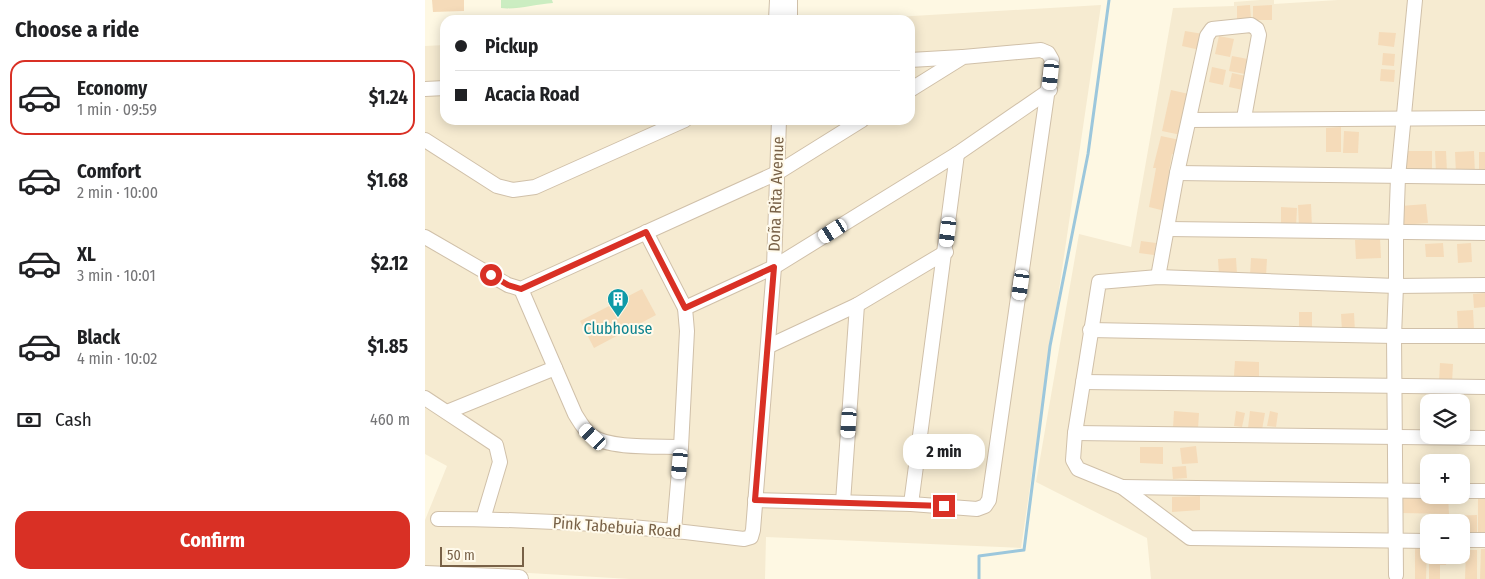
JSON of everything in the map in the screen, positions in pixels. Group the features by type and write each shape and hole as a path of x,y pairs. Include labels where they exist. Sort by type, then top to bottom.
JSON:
{"street":[{"path":"776,15 777,0"},
{"path":"790,0 790,15"},
{"path":"1396,575 1394,336 1397,286 1396,233 1398,177 1415,0"},
{"path":"1158,277 1177,173 1209,32 1217,27 1245,25 1257,29 1259,42 1244,118"},
{"path":"755,500 911,504 977,509 985,506 989,500 1053,60 1048,53 1041,50 915,60"},
{"path":"915,87 963,57"},
{"path":"425,89 440,88"},
{"path":"685,308 774,267 957,154 1050,90"},
{"path":"1189,120 1244,118 1485,118"},
{"path":"425,140 497,186 523,189 535,187 674,125"},
{"name":"Doña Rita Avenue","path":"751,537 769,346 779,125"},
{"path":"425,237 508,285 521,289 777,173 854,125"},
{"path":"911,504 946,252 957,154"},
{"path":"1177,173 1485,177"},
{"path":"1167,229 1485,233"},
{"path":"646,232 685,308 687,331 681,447 674,530"},
{"path":"769,346 857,305 946,252"},
{"path":"1420,540 1190,538 1122,487 1079,469 1073,460 1075,433 1099,282 1158,277 1397,286 1485,285"},
{"path":"521,289 575,414 583,428 593,437 609,443 681,447"},
{"path":"843,502 857,305"},
{"path":"1090,330 1485,336"},
{"path":"447,412 555,368"},
{"path":"1083,382 1485,387"},
{"path":"425,398 496,445 500,462 483,519"},
{"path":"1075,433 1485,438"},
{"path":"1122,487 1420,491"},
{"path":"1470,491 1485,491"},
{"name":"Pink Tabebuia Road","path":"438,520 483,519 674,530 744,539 751,537"},
{"path":"1470,540 1485,540"},
{"path":"425,575 519,579"}],"shaded area":[{"path":"1260,0 1274,0 1274,4 1338,0 1485,0 1485,579 1151,579 1147,538 1036,482 1079,234 1131,247 1173,8 1234,6 1234,2"},
{"path":"1101,5 1021,548 766,537 765,579 630,579 425,567 425,520 447,466 425,454 425,46 440,45 440,125 915,125 915,16"}],"green space":[{"path":"501,0 552,0 553,3 520,8 501,8"}],"building":[{"path":"432,0 464,0 464,11 433,12"},
{"path":"1250,5 1251,20 1237,21 1237,6"},
{"path":"1272,5 1272,20 1253,20 1253,6"},
{"path":"1185,31 1203,34 1200,50 1182,46"},
{"path":"1379,32 1396,33 1394,47 1378,45"},
{"path":"1219,36 1234,39 1230,57 1215,54"},
{"path":"1383,53 1395,54 1394,66 1382,65"},
{"path":"1232,56 1253,60 1250,75 1229,71"},
{"path":"1212,67 1226,70 1223,85 1209,82"},
{"path":"1381,69 1395,70 1394,82 1380,81"},
{"path":"1232,73 1246,76 1243,90 1229,87"},
{"path":"1171,90 1189,94 1181,135 1162,131"},
{"path":"1341,127 1341,152 1326,152 1326,128"},
{"path":"1344,131 1359,132 1358,153 1343,153"},
{"path":"1161,136 1180,140 1177,155 1172,154 1169,171 1172,171 1165,211 1149,207 1156,168 1153,168"},
{"path":"1405,151 1432,151 1432,172 1406,172"},
{"path":"1435,151 1446,151 1447,172 1436,173"},
{"path":"1474,151 1475,174 1456,174 1455,152"},
{"path":"1479,152 1485,152 1485,173 1479,174"},
{"path":"1311,204 1312,227 1299,228 1298,205"},
{"path":"1426,204 1428,223 1402,225 1401,206"},
{"path":"1281,207 1297,208 1296,227 1281,227"},
{"path":"1380,239 1381,258 1356,259 1355,240"},
{"path":"1141,241 1156,243 1154,255 1139,253"},
{"path":"1443,243 1444,257 1426,257 1425,244"},
{"path":"1471,243 1472,262 1458,263 1457,244"},
{"path":"1236,258 1237,274 1219,275 1218,259"},
{"path":"1251,258 1267,259 1266,276 1250,275"},
{"name":"Clubhouse","path":"642,289 656,315 594,348 580,321"},
{"path":"1485,293 1485,307 1474,308 1473,294"},
{"path":"1473,310 1474,330 1458,331 1457,311"},
{"path":"1299,312 1312,312 1312,328 1299,328"},
{"path":"1354,313 1355,332 1342,332 1341,314"},
{"path":"1235,361 1259,362 1259,377 1234,376"},
{"path":"1440,363 1453,364 1452,383 1439,382"},
{"path":"1174,411 1199,413 1198,429 1173,428"},
{"path":"1236,411 1245,413 1242,427 1234,426"},
{"path":"1250,411 1265,413 1262,430 1248,428"},
{"path":"1270,411 1278,413 1276,427 1267,426"},
{"path":"1196,446 1198,463 1182,464 1180,448"},
{"path":"1140,447 1163,447 1163,464 1140,463"},
{"path":"1186,466 1187,478 1173,479 1172,467"},
{"path":"1400,494 1420,495 1420,504 1448,504 1449,514 1401,513"},
{"path":"1478,494 1485,494 1485,533 1478,533"},
{"path":"1200,496 1200,510 1172,512 1172,497"},
{"path":"1470,515 1477,515 1477,533 1470,533"},
{"path":"1415,548 1420,548 1420,564 1426,564 1426,579 1415,579"},
{"path":"1481,549 1485,549 1485,579 1480,579"},
{"path":"1470,550 1477,550 1477,579 1465,579 1466,564 1470,564"},
{"path":"1429,564 1446,564 1440,565 1440,579 1429,579"}],"waterway":[{"path":"979,579 979,556 1024,550 1050,346 1088,154 1109,0"}],"place":[{"name":"Clubhouse","path":"618,318"}],"route":[{"path":"491,275 508,285 521,289 646,232 685,308 774,267 755,500 944,506"}]}
